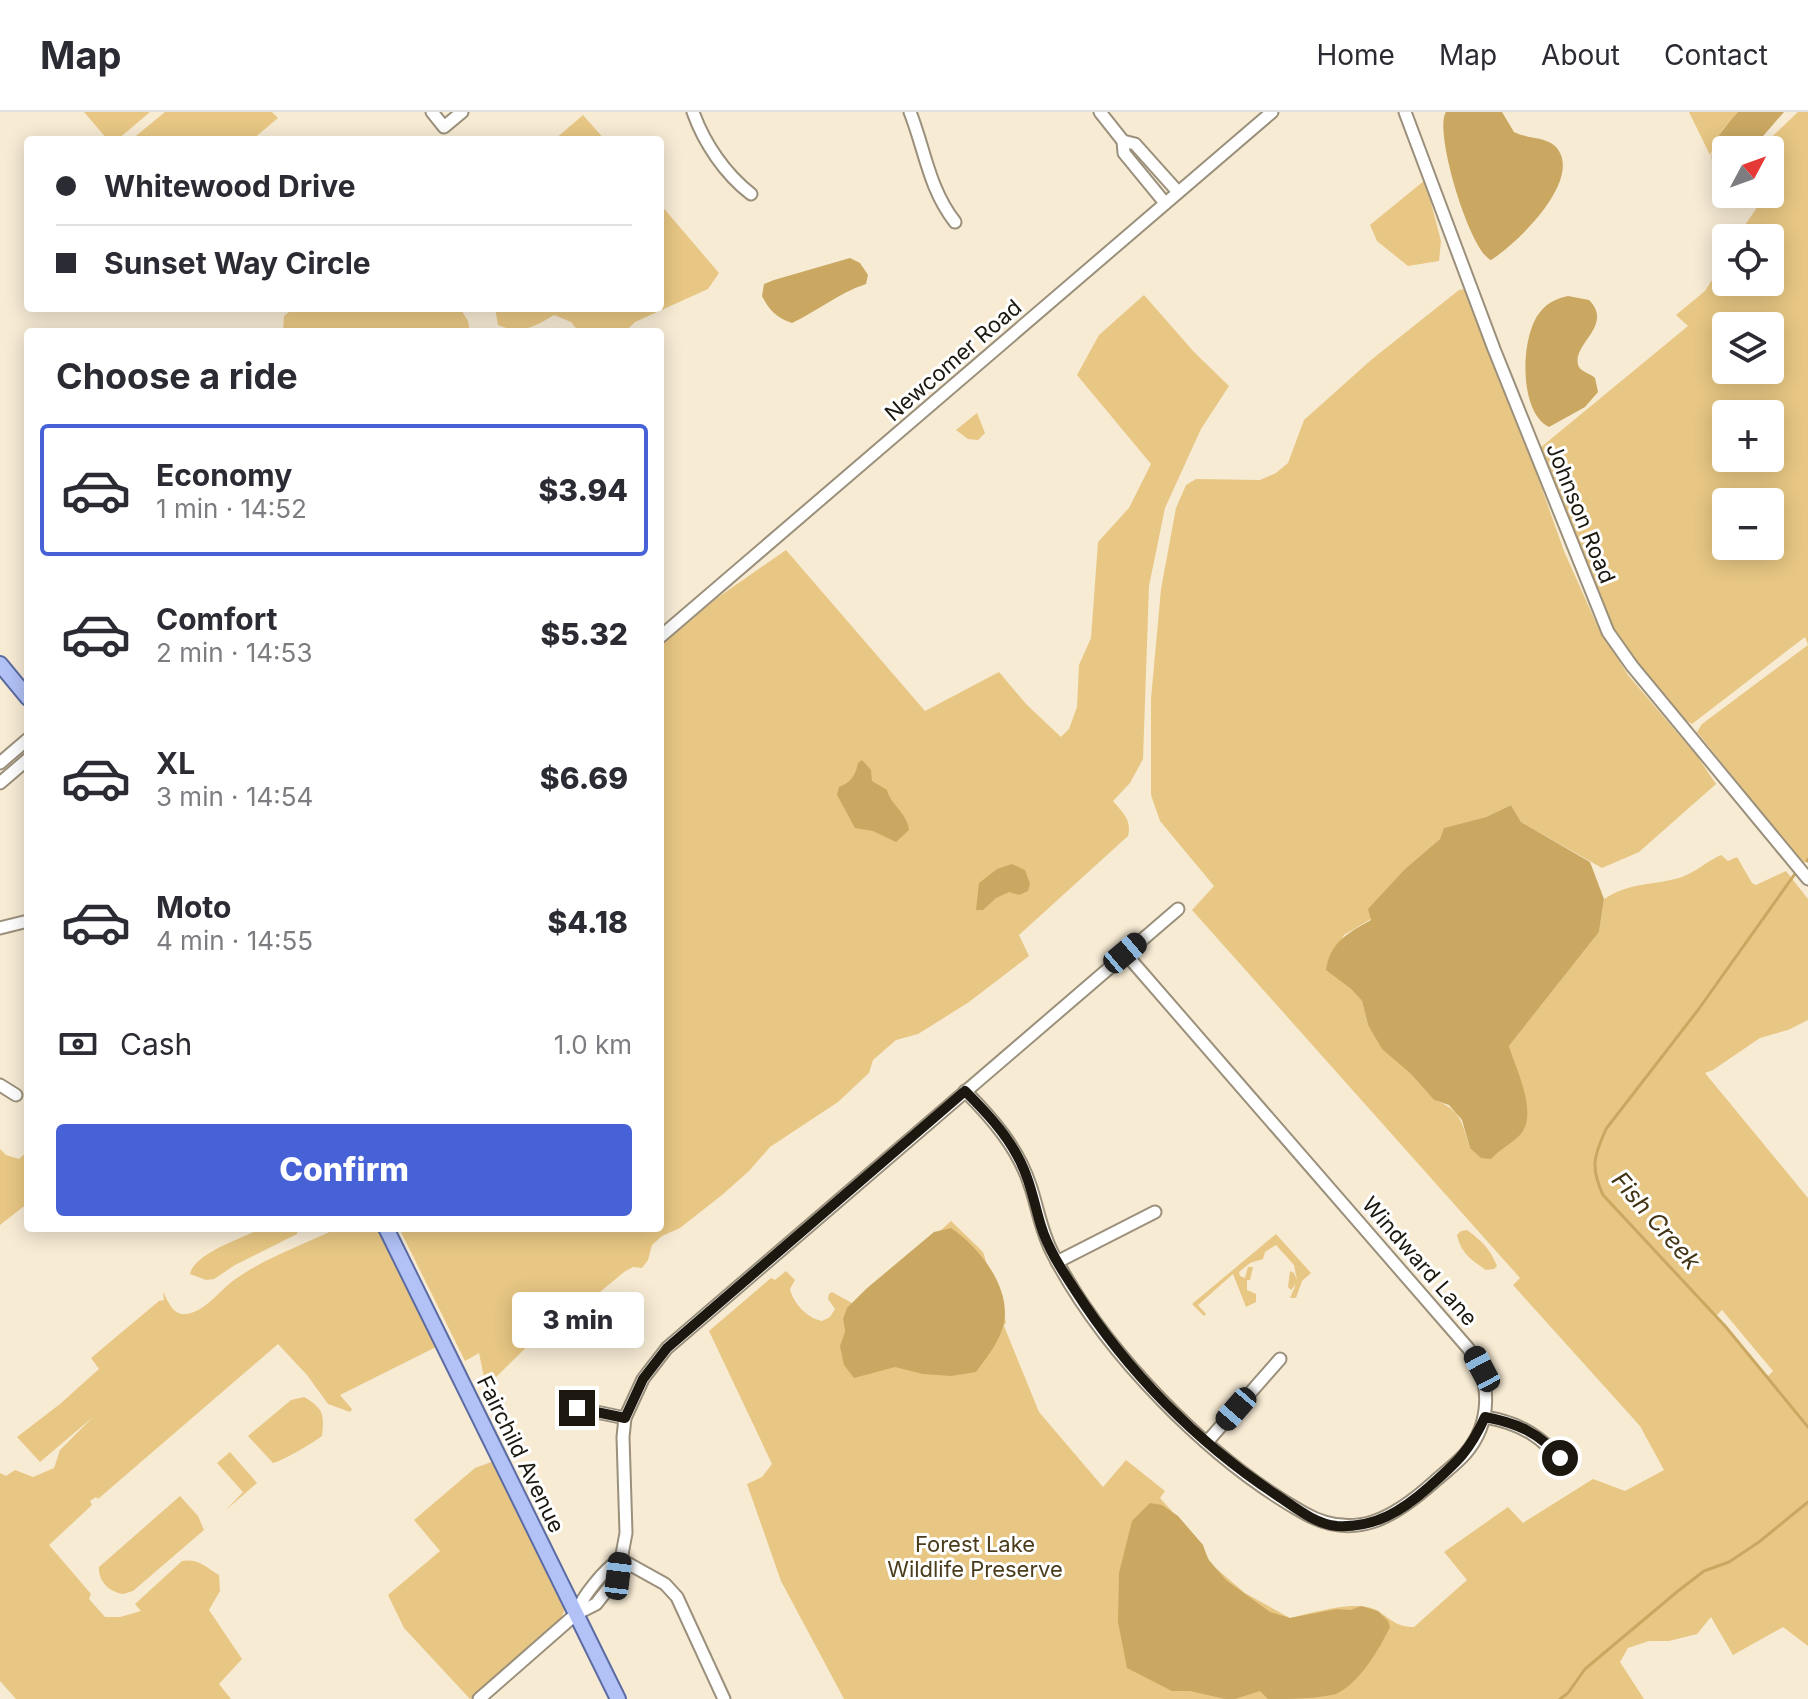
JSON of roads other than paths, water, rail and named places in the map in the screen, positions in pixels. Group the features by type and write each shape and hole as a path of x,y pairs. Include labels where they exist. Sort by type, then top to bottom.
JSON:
{"main road":[{"path":"0,664 24,693"},
{"name":"Fairchild Avenue","path":"388,1232 618,1699"}],"street":[{"path":"432,112 444,127 462,112"},
{"path":"693,112 713,151 751,194"},
{"path":"910,112 931,180 955,222"},
{"path":"1100,112 1123,141 1124,153 1165,203"},
{"name":"Newcomer Road","path":"664,634 1272,112"},
{"name":"Johnson Road","path":"1405,112 1494,349 1608,632 1808,879"},
{"path":"1123,141 1135,144 1178,192"},
{"path":"14,771 2,762 24,743"},
{"path":"0,783 24,762"},
{"path":"479,1699 576,1614 581,1598 592,1590 608,1567 620,1559 627,1527 625,1418 643,1379 667,1348 1178,909"},
{"path":"0,928 24,922"},
{"name":"Windward Lane","path":"965,1091 1017,1154 1057,1262 1087,1308 1130,1364 1179,1418 1240,1470 1301,1512 1328,1524 1375,1522 1408,1506 1464,1456 1485,1417 1487,1399 1484,1377 1468,1348 1125,953"},
{"path":"0,1085 16,1095"},
{"path":"1057,1262 1155,1212"},
{"path":"1207,1442 1280,1359"},
{"path":"577,1408 625,1418"},
{"path":"1485,1417 1514,1423 1538,1436 1566,1466"},
{"path":"620,1559 660,1581 677,1597 724,1699"}],"waterway":[{"name":"Fish Creek","path":"1797,871 1698,1010 1606,1129 1596,1154 1595,1169 1603,1195 1725,1326 1808,1427"},
{"path":"1560,1699 1585,1669 1678,1591 1704,1571 1729,1562 1759,1542 1808,1502"}],"park label":[{"name":"Forest Lake Wildlife Preserve","path":"975,1556"}]}
